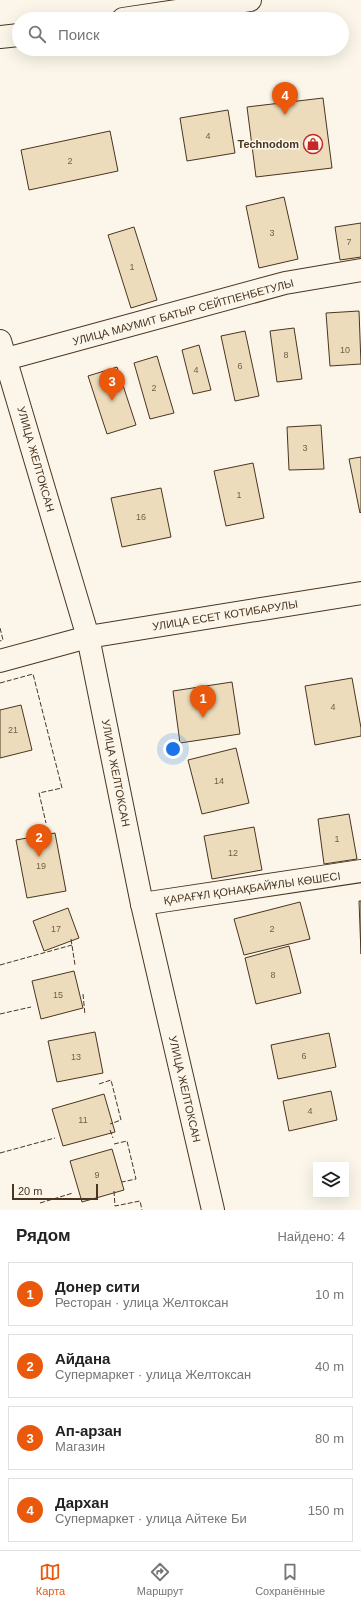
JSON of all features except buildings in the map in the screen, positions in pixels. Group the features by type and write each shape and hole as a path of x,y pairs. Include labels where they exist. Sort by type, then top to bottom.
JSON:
{"street":[{"path":"170,12 250,0"},
{"path":"0,37 12,35"},
{"name":"УЛИЦА МАУМИТ БАТЫР СЕЙТПЕНБЕТУЛЫ","path":"3,350 285,283 361,270"},
{"name":"УЛИЦА ЖЕЛТОКСАН","path":"3,350 88,637 142,904 213,1210"},
{"name":"УЛИЦА ЕСЕТ КОТИБАРУЛЫ","path":"0,661 88,637 361,593"},
{"name":"ҚАРАҒҰЛ ҚОНАҚБАЙҰЛЫ КӨШЕСІ","path":"142,904 361,871"}],"fence":[{"path":"0,628 3,640 0,641"},
{"path":"0,683 33,674 62,788 39,793 46,823"},
{"path":"71,939 75,965"},
{"path":"0,965 72,945"},
{"path":"83,994 85,1015"},
{"path":"0,1014 31,1007"},
{"path":"99,1084 111,1080 121,1120 110,1124"},
{"path":"110,1130 113,1138"},
{"path":"0,1153 55,1138"},
{"path":"114,1144 127,1141 136,1179 122,1182"},
{"path":"114,1191 115,1206 140,1201 142,1210"},
{"path":"40,1203 73,1193"}],"place":[{"name":"Дархан","path":"285,115"},
{"name":"Technodom","path":"313,144"},
{"name":"Ап-арзан","path":"112,401"},
{"name":"Донер сити","path":"203,718"},
{"name":"Айдана","path":"39,857"}]}
